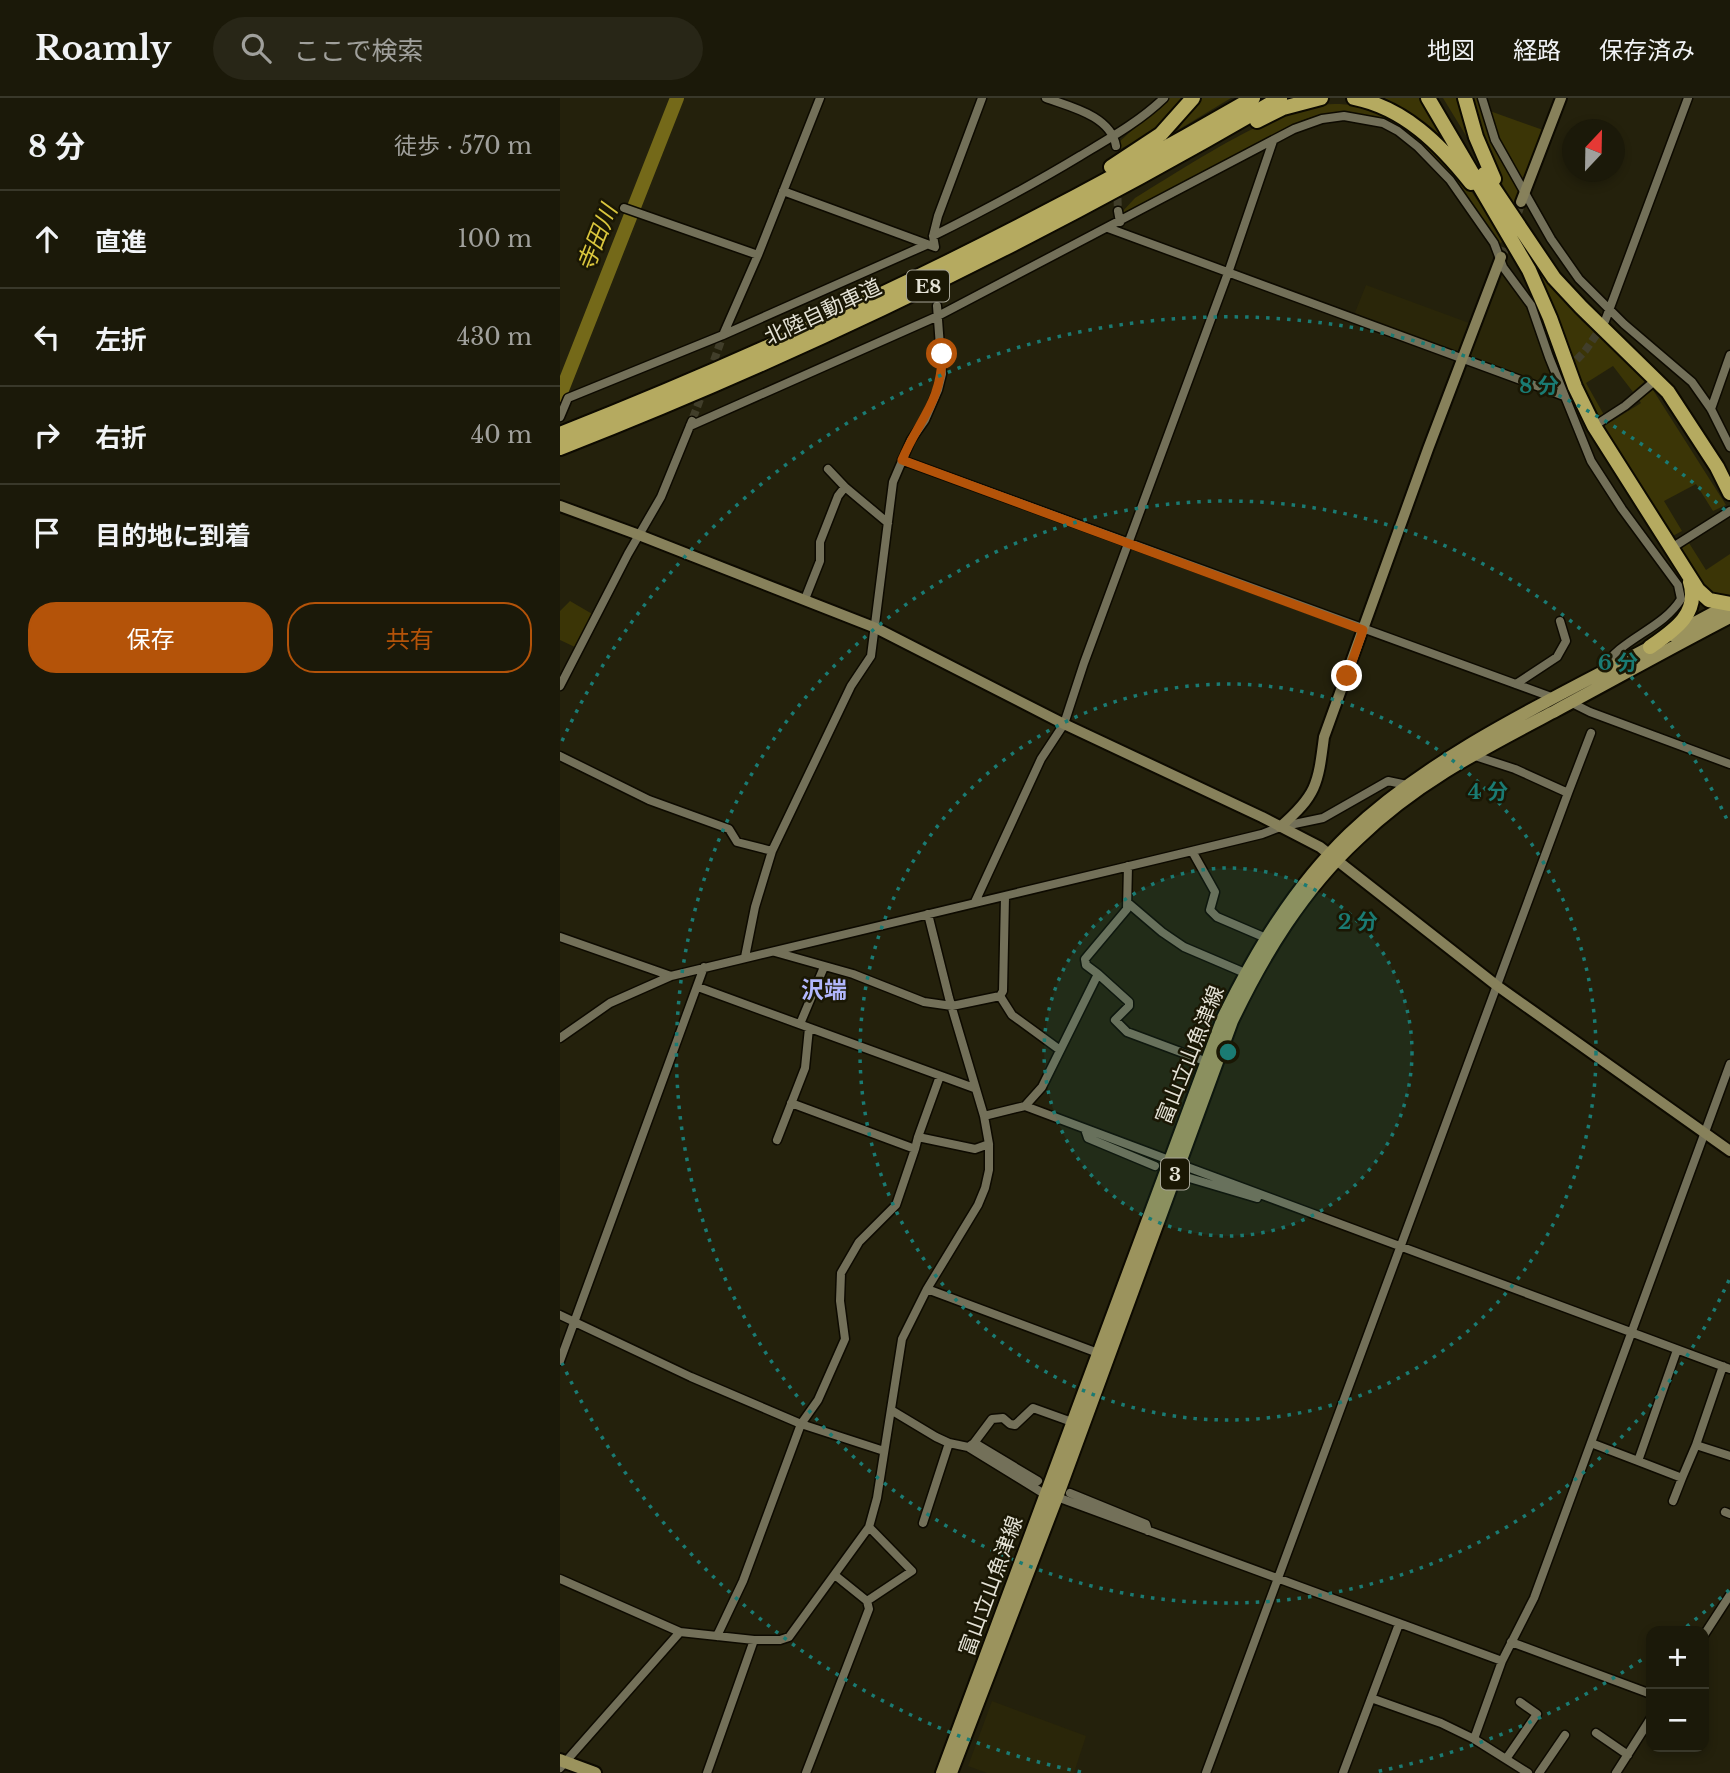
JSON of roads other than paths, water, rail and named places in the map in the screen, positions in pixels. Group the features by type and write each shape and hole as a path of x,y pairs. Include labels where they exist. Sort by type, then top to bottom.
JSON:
{"highway":[{"path":"981,245 1144,147 1172,124 1193,98"},
{"name":"北陸自動車道","path":"562,440 981,245 1105,181 1253,98"},
{"name":"北陸自動車道","path":"562,440 816,340 1082,208 1280,98"},
{"path":"1082,208 1283,108 1321,98"},
{"path":"1354,98 1384,106 1424,133 1450,158 1503,226"},
{"path":"1428,98 1540,294 1575,387 1594,426 1688,577 1709,600 1730,604"},
{"path":"1438,98 1541,261 1566,292 1657,379 1717,467 1730,494"},
{"path":"1465,98 1483,155 1519,227"},
{"path":"1650,647 1682,623 1689,613 1693,598 1688,577"}],"main road":[{"name":"富山立山魚津線","path":"1211,1063 1252,979 1334,857 1371,814 1407,785 1555,698 1730,604"},
{"name":"富山立山魚津線","path":"951,1773 1211,1063 1223,1018 1245,972 1266,938 1298,891 1334,857 1465,752 1570,702 1730,617"},
{"name":"富山立山魚津線","path":"942,1773 1051,1496 1072,1422 1174,1162"},
{"path":"562,1763 595,1773"}],"street":[{"path":"723,335 758,256 820,98"},
{"path":"783,191 935,247 933,236 982,98"},
{"path":"1046,98 1094,116 1114,136 1116,146"},
{"path":"933,236 1036,183 1144,118 1164,98"},
{"path":"1482,98 1495,141 1523,197 1579,279 1692,382 1711,409 1730,447"},
{"path":"1523,197 1561,98"},
{"path":"1605,321 1688,98"},
{"path":"560,686 661,497 692,422 938,316 1294,129 1322,118 1344,116 1383,122 1398,131 1450,180 1494,243 1503,267 1531,305 1591,461 1622,509 1678,585 1681,599 1673,612 1619,650 1608,660 1599,676"},
{"path":"975,902 1041,759 1064,724 1228,273 1273,141"},
{"path":"624,208 758,256"},
{"path":"1118,211 1120,222"},
{"path":"1108,228 1564,396"},
{"path":"560,417 568,398 723,335 926,245"},
{"path":"1280,827 1311,796 1315,786 1324,737 1501,257"},
{"path":"745,957 754,907 772,851 851,686 871,656 893,482 911,440 925,420 942,374 937,306"},
{"path":"1711,409 1730,355"},
{"path":"1594,426 1625,406 1657,379"},
{"path":"902,460 1555,698"},
{"path":"828,468 845,487 888,523"},
{"path":"805,599 820,561 820,542 838,496 845,487"},
{"path":"560,506 639,534 876,628 1064,724 1280,827 1334,857 1496,985 1730,1151"},
{"path":"1670,549 1730,511"},
{"path":"1516,684 1557,657 1566,641 1560,621"},
{"path":"1570,702 1730,764"},
{"path":"1206,1773 1591,733"},
{"path":"1465,752 1516,769 1568,793"},
{"path":"560,757 649,800 729,829 737,842 772,851"},
{"path":"560,1038 610,1003 671,976 1262,834 1280,827 1322,818 1388,781 1407,785"},
{"path":"1192,851 1215,892 1210,910 1217,917 1266,938"},
{"path":"1128,866 1127,909 1085,958 1086,965 1129,1002 1129,1006 1115,1020 1127,1032 1211,1063"},
{"path":"775,951 853,974 924,1002 952,1006 1000,996 1003,991 1005,897"},
{"path":"1128,903 1184,947 1245,972"},
{"path":"560,1579 680,1632 780,1640 789,1637 836,1576 869,1527 877,1498 902,1339 926,1289 978,1205 989,1170 989,1144 984,1116 974,1088 928,914"},
{"path":"560,937 671,976"},
{"path":"560,1361 704,967"},
{"path":"777,1140 804,1068 804,1026 824,967"},
{"path":"1026,1106 1042,1087 1098,974"},
{"path":"698,987 974,1088"},
{"path":"1000,996 1012,1015 1060,1050"},
{"path":"1474,1739 1502,1661 1534,1598 1730,1064"},
{"path":"717,1636 743,1581 801,1424 818,1399 845,1339 840,1301 841,1273 859,1242 896,1205 940,1076"},
{"path":"791,1103 915,1149"},
{"path":"984,1116 1026,1106 1726,1368 1673,1501"},
{"path":"1084,1129 1088,1138 1155,1166"},
{"path":"918,1137 975,1149 989,1144"},
{"path":"1186,1177 1254,1199 1264,1197"},
{"path":"926,1289 1098,1353"},
{"path":"560,1315 691,1377 801,1424 884,1451"},
{"path":"1638,1461 1677,1350"},
{"path":"971,1445 992,1419 1003,1418 1015,1425 1033,1408 1072,1422"},
{"path":"891,1410 948,1443 971,1445 1038,1480"},
{"path":"923,1523 948,1443"},
{"path":"1591,1443 1682,1478"},
{"path":"971,1445 1051,1496 1502,1661"},
{"path":"1696,1445 1730,1456"},
{"path":"1070,1493 1146,1524 1149,1531"},
{"path":"867,1601 912,1571 869,1527"},
{"path":"806,1773 869,1609 867,1601 836,1576"},
{"path":"1709,1627 1730,1595"},
{"path":"1343,1773 1399,1624"},
{"path":"562,1763 680,1632"},
{"path":"706,1773 754,1640"},
{"path":"1511,1642 1646,1691"},
{"path":"1371,1698 1441,1723 1474,1739 1528,1773"},
{"path":"1506,1759 1537,1714 1520,1702"},
{"path":"1616,1773 1646,1726"},
{"path":"1596,1733 1629,1755"},
{"path":"1539,1773 1565,1735"}],"waterway":[{"name":"寺田川","path":"560,395 677,98"}],"tunnel":[{"path":"1117,186 1118,211"},
{"path":"1501,257 1521,202"},
{"path":"936,281 937,306"},
{"path":"1560,377 1585,351 1603,325"},
{"path":"710,372 723,335"},
{"path":"693,418 703,391"}],"district":[{"name":"沢端","path":"824,990"}]}
